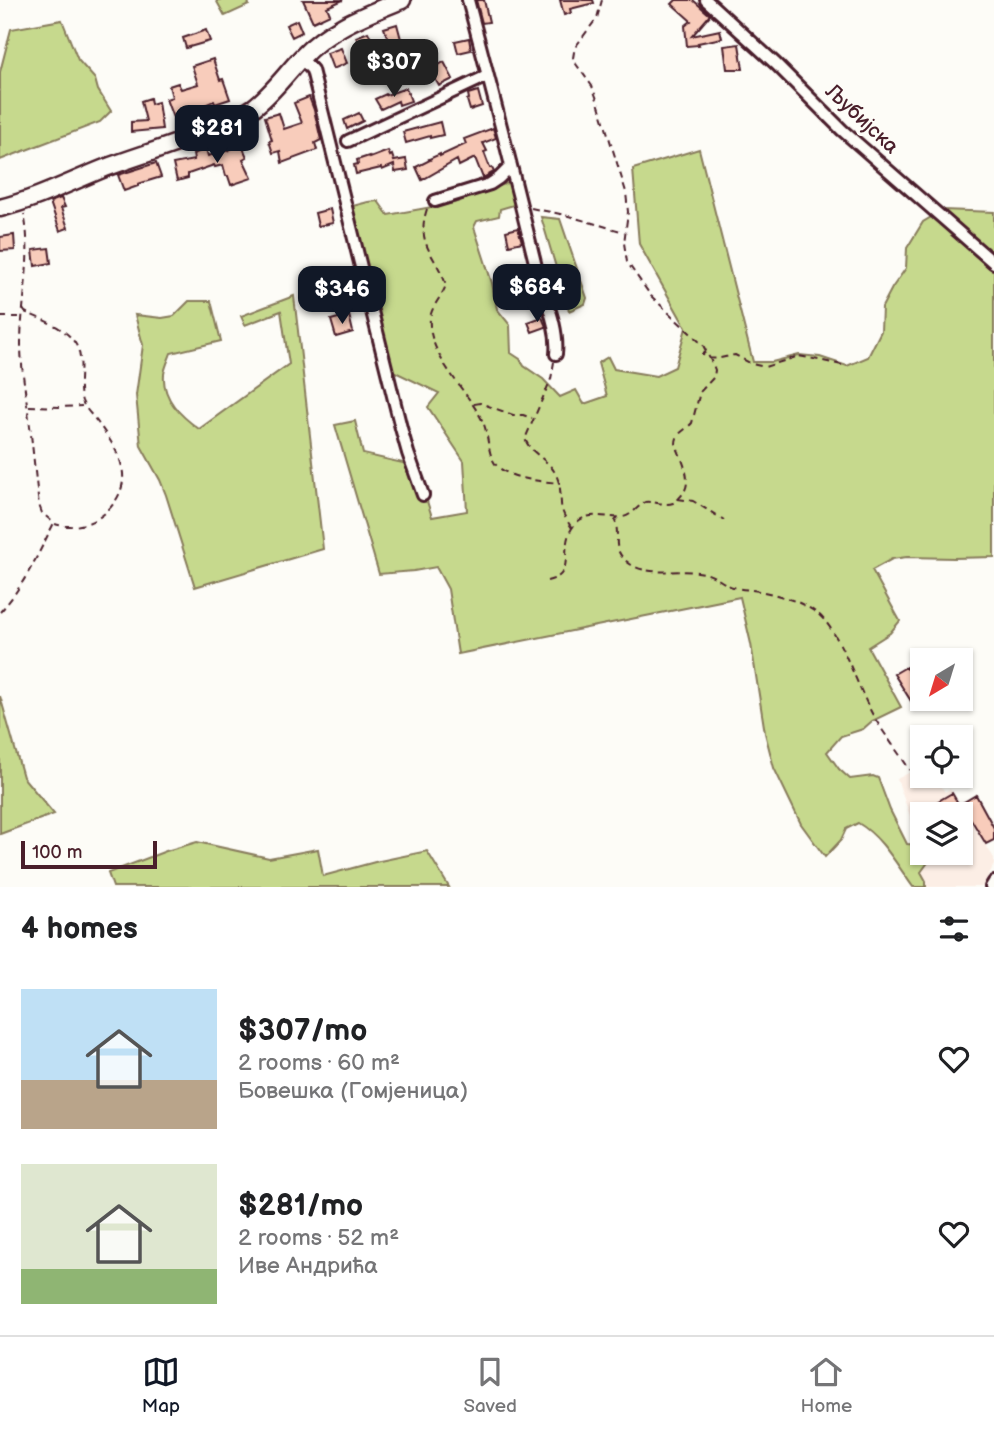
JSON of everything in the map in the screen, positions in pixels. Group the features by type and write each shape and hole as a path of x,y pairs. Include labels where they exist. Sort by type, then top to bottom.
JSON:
{"street":[{"path":"0,208 21,203 106,168 176,144 236,118 270,94 300,58 322,39 347,23 402,0"},
{"path":"468,0 553,326 556,354"},
{"name":"Љубијска","path":"706,0 776,64 842,130 994,263"},
{"path":"300,58 312,70 401,428 423,495"},
{"path":"348,141 488,76"},
{"path":"435,201 490,184 511,166"},
{"path":"991,887 994,881"}],"path":[{"path":"547,581 559,577 564,571 567,542 577,522 591,515 625,517 645,502 674,503 686,490 688,478 676,439 680,432 692,423 700,392 714,377 715,370 707,352 696,339 651,296 632,270 624,253 628,202 611,140 592,86 573,58 576,46 597,18 603,0"},
{"path":"435,201 426,212 423,226 428,250 446,285 432,311 431,329 440,356 473,405 485,428 491,456 499,468 531,479 560,483"},
{"path":"21,203 26,222 27,255 22,307 21,344 39,505 42,513 54,523 64,526 95,520 113,504 123,485 122,463 97,421 82,402 80,354 77,346 62,330 25,312 22,307"},
{"path":"521,207 565,215 625,233"},
{"path":"0,317 22,317"},
{"path":"707,352 702,354 708,358 736,355 752,364 765,367 799,356 847,366"},
{"path":"556,354 551,379 525,439 530,449 545,459 556,473 562,494 560,504 572,528"},
{"path":"473,405 480,403 513,415 533,418"},
{"path":"28,406 85,405"},
{"path":"678,499 693,501 724,520"},
{"path":"619,516 615,521 616,544 630,564 654,571 707,573 729,586 782,595 825,618 873,715 909,771"},
{"path":"0,611 28,573 54,523"}],"shaded area":[{"path":"910,772 910,788 942,788 945,792 950,789 958,802 910,802 910,816 897,779"},
{"path":"973,825 994,858 994,865 982,887 926,887 921,873 926,865 973,865"}],"green space":[{"path":"216,0 248,0 249,5 225,16"},
{"path":"62,20 78,60 95,79 98,90 111,111 100,122 0,160 0,72 11,29"},
{"path":"699,149 753,362 772,362 799,355 820,357 847,366 868,357 881,331 882,307 906,268 907,248 923,222 943,210 994,212 994,557 907,557 892,559 872,570 900,621 890,633 868,647 901,707 872,721 863,729 841,736 827,752 850,779 873,776 878,778 890,810 907,844 910,844 910,865 926,865 921,872 926,887 913,887 882,844 858,823 846,829 841,840 825,857 801,824 774,768 740,597 458,654 448,589 436,567 379,574 335,425 355,421 363,454 416,466 432,517 467,511 464,461 428,407 439,393 393,371 349,207 378,201 388,215 454,203 510,182 517,204 500,209 499,216 477,221 474,227 492,283 497,309 510,325 511,353 560,397 576,390 584,404 607,396 598,363 608,357 614,369 656,376 675,367 686,328 639,244 633,169"},
{"path":"541,217 560,219 587,298 585,304 569,311"},
{"path":"294,296 323,549 195,587 166,495 141,446 136,395 143,345 135,315 162,318 174,316 189,301 211,301 221,341 171,353 164,374 169,399 179,412 199,429 289,364 281,311 245,325 241,316"},
{"path":"0,696 23,777 54,814 0,834"},
{"path":"197,842 269,858 318,849 323,876 427,851 449,887 113,887 108,873"}],"building":[{"path":"303,0 343,0 327,7 330,14 313,22"},
{"path":"476,0 484,0 489,22 482,23"},
{"path":"560,0 593,0 594,3 570,9 571,13 564,15"},
{"path":"676,0 693,0 710,15 692,36 720,30 722,38 687,46 685,26 691,21 672,4"},
{"path":"297,20 302,32 292,37 286,25"},
{"path":"397,24 401,39 389,42 384,28"},
{"path":"206,30 210,41 186,48 183,38"},
{"path":"368,32 375,47 363,52 356,37"},
{"path":"469,38 471,50 458,53 455,41"},
{"path":"739,44 743,69 727,69 724,46"},
{"path":"341,48 347,63 333,69 327,53"},
{"path":"213,59 230,99 202,106 205,117 176,126 166,99 172,97 169,86 178,83 181,89 198,84 192,66"},
{"path":"444,62 453,79 439,86 430,70"},
{"path":"406,88 411,101 399,105 398,101 381,109 375,99 386,94"},
{"path":"478,91 482,106 470,110 468,94"},
{"path":"309,97 321,140 315,143 317,150 282,163 280,151 273,153 265,117 279,113 284,129 302,123 294,103"},
{"path":"150,98 151,104 158,102 162,129 131,132 131,122 146,121 141,101"},
{"path":"359,113 363,121 347,129 344,120"},
{"path":"440,122 443,135 406,143 403,132"},
{"path":"493,128 496,138 483,143 490,168 494,172 483,178 475,158 459,166 457,160 422,180 416,167 466,144 464,139"},
{"path":"241,143 247,157 243,159 252,178 231,185 223,165 214,165 177,181 173,164 194,160 193,154 206,149 208,156 229,150"},
{"path":"388,151 394,161 406,159 408,170 395,172 394,165 356,174 354,165 358,164 357,160"},
{"path":"156,163 161,177 124,191 118,175"},
{"path":"61,198 65,207 61,208 68,228 60,231 50,202"},
{"path":"330,209 333,223 318,226 315,213"},
{"path":"518,228 522,242 509,245 506,231"},
{"path":"14,235 15,250 0,251 0,237"},
{"path":"49,248 51,263 35,266 33,250"},
{"path":"531,279 535,291 512,298 509,287"},
{"path":"349,315 353,332 336,337 331,320"},
{"path":"542,317 546,327 532,332 528,322"},
{"path":"906,667 910,674 910,699 894,674"},
{"path":"952,793 957,802 937,802"},
{"path":"976,795 994,828 994,840 986,844 973,823 973,802 964,802"}]}
